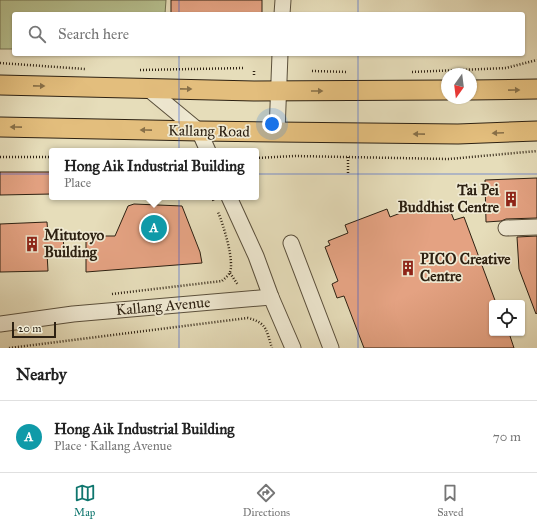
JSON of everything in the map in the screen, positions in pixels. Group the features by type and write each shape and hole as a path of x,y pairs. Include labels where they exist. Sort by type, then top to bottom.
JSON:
{"main road":[{"path":"0,85 254,91 441,90"},
{"path":"477,90 537,89"},
{"name":"Kallang Road","path":"0,127 458,134 537,132"}],"street":[{"path":"282,12 283,0"},
{"path":"277,132 280,56"},
{"path":"147,88 199,131 207,148"},
{"path":"230,200 256,256 292,348"},
{"path":"506,228 537,227"},
{"path":"291,243 331,348"},
{"name":"Kallang Avenue","path":"0,324 73,314 271,296"}],"path":[{"path":"410,72 506,68 537,60"},
{"path":"0,63 90,69"},
{"path":"136,70 245,68"},
{"path":"254,69 254,91"},
{"path":"312,71 349,72"},
{"path":"259,158 295,156 449,159 537,151"},
{"path":"0,158 49,157"},
{"path":"348,157 348,174"},
{"path":"111,294 222,281 230,273 231,260 223,226 213,200"},
{"path":"9,348 248,318 257,320 265,327 272,348"}],"green space":[{"path":"0,0 166,0 165,12 12,12 12,49 0,49"}],"building":[{"path":"171,0 262,0 262,12 171,12"},
{"path":"0,172 49,172 49,194 0,195"},
{"name":"Tai Pei Buddhist Centre","path":"537,178 537,218 506,219 501,221 486,222 485,180"},
{"path":"134,204 182,206 200,252 202,263 86,272 86,236 115,236 128,206"},
{"name":"PICO Creative Centre","path":"448,205 454,220 464,217 495,300 489,300 489,336 510,336 514,348 364,348 344,296 337,298 332,284 338,281 325,247 330,245 328,241 348,233 345,225 387,209 390,217 414,208 415,212 425,208 425,210 434,207 435,210"},
{"name":"Mitutoyo Building","path":"47,222 48,235 63,234 64,252 47,253 48,271 0,272 0,224"},
{"path":"537,236 536,314 519,269 517,237"}],"place":[{"name":"Tai Pei Buddhist Centre","path":"511,199"},
{"name":"Hong Aik Industrial Building","path":"154,228"},
{"name":"Mitutoyo Building","path":"32,244"},
{"name":"PICO Creative Centre","path":"408,268"}]}
